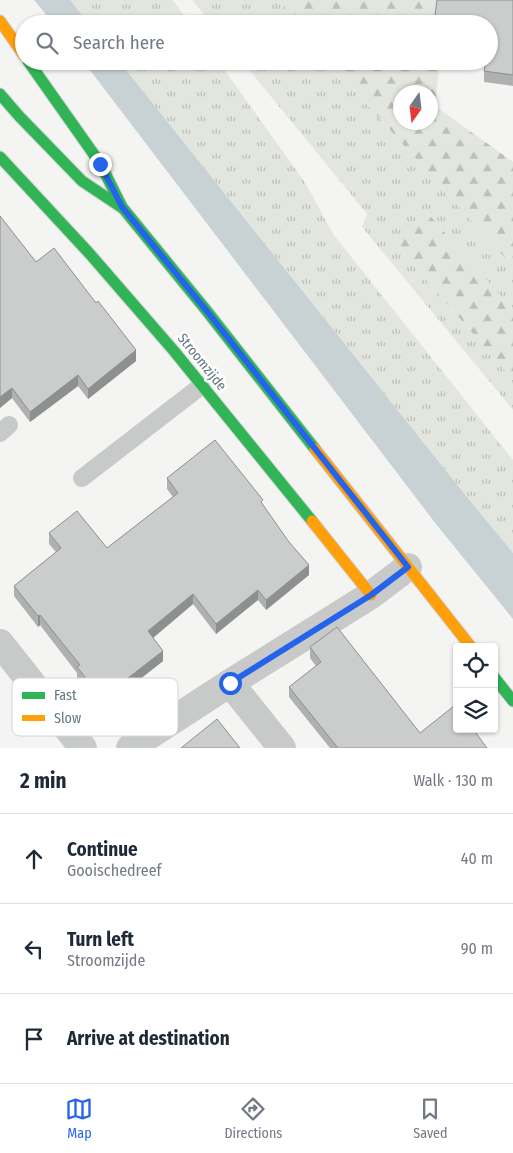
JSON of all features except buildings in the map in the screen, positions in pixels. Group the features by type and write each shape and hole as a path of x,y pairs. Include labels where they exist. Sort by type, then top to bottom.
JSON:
{"street":[{"path":"0,21 15,42"},
{"path":"34,70 100,164 122,207 206,310 468,643"},
{"path":"0,94 82,181 122,207"},
{"name":"Stroomzijde","path":"0,157 89,253 174,351 371,595"},
{"path":"178,717 371,595 408,567"},
{"path":"0,643 28,678"},
{"path":"498,682 513,701"},
{"path":"230,683 282,748"},
{"path":"74,736 84,748"},
{"path":"130,748 148,736"}],"lane":[{"path":"82,478 201,386"}],"green space":[{"path":"70,0 173,0 184,15 82,15"},
{"path":"192,0 285,0 283,10 287,15 204,15"},
{"path":"285,0 448,0 446,15 287,15 283,10"},
{"path":"126,70 224,70 306,184 333,234 513,460 513,553"},
{"path":"249,70 336,70 505,258 513,256 513,311 426,211 399,244 404,254 513,380 513,410 362,227 367,214"},
{"path":"336,70 439,70 437,85 393,85 393,130 438,130 438,108 513,162 513,256 505,258"},
{"path":"426,211 513,311 513,380 404,254 399,244 403,233"}],"shaded area":[{"path":"34,0 70,0 82,15 46,15"},
{"path":"90,70 126,70 513,553 513,619 436,524"}],"traffic: fast":[{"path":"34,70 100,163 122,207 315,449"},
{"path":"0,94 82,181 121,207"},
{"path":"0,157 89,253 174,351 312,521"},
{"path":"498,682 513,701"}],"traffic: slow":[{"path":"0,21 15,42"},
{"path":"315,449 468,643"},
{"path":"312,521 371,595"}],"route":[{"path":"100,164 122,207 206,310 408,567 371,595 230,683"}]}
